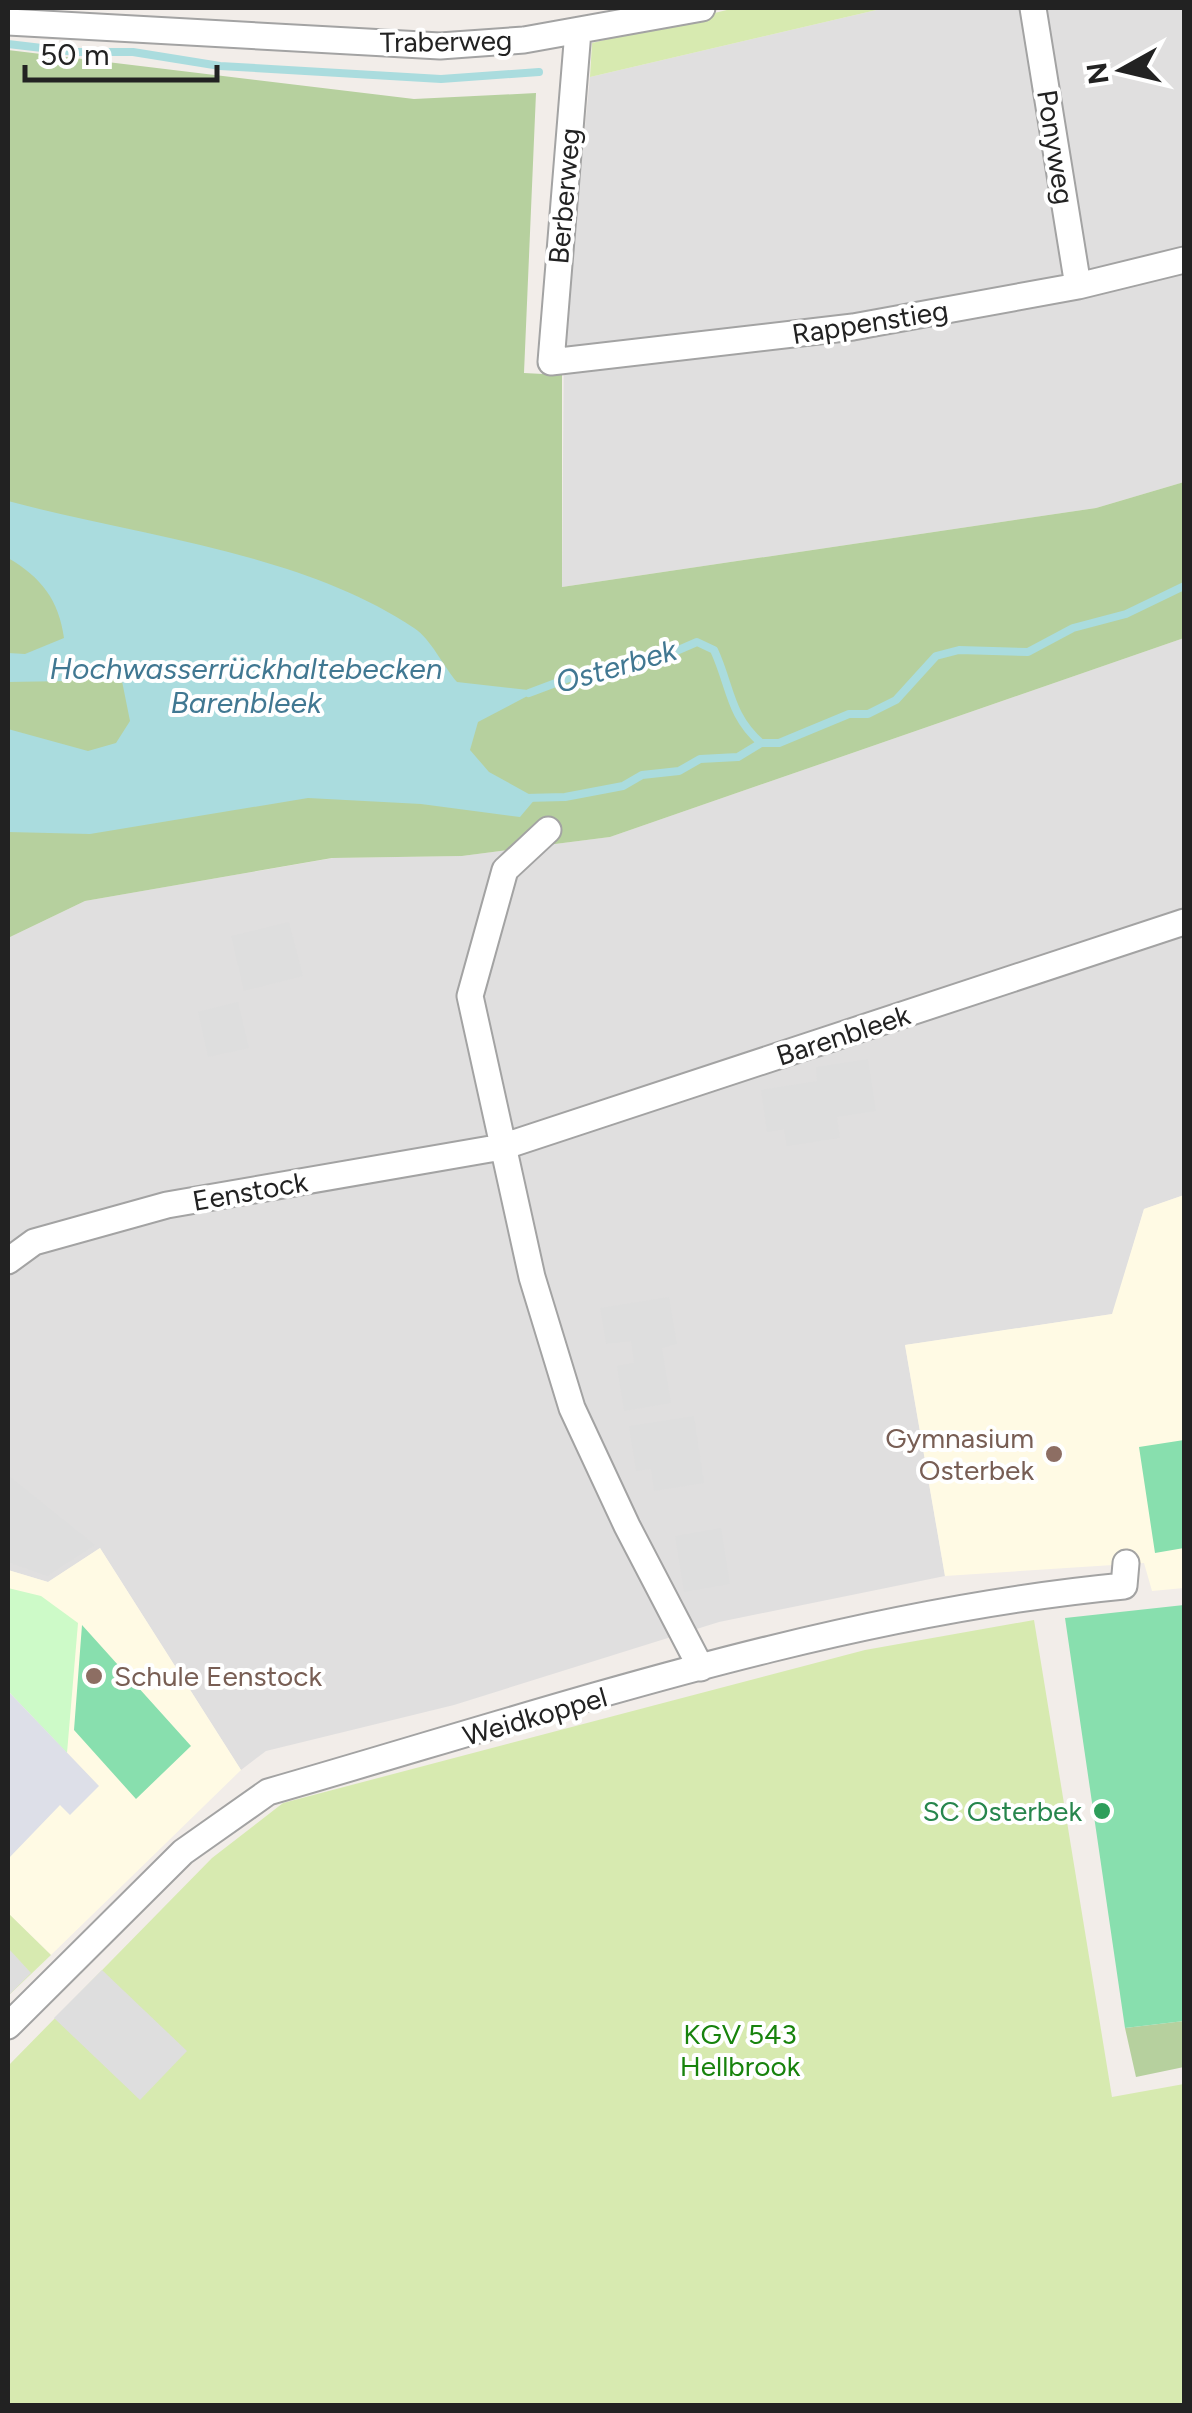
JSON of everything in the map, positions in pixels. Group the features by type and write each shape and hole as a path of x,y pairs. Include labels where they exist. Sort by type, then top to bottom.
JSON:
{"street":[{"name":"Traberweg","path":"8,22 440,46 578,31 702,8"},
{"name":"Ponyweg","path":"1033,8 1078,286"},
{"name":"Berberweg","path":"551,362 578,31"},
{"name":"Rappenstieg","path":"551,362 853,328 1078,286 1184,260"},
{"path":"548,830 504,870 470,996 532,1276 572,1408 701,1668"},
{"name":"Barenbleek","path":"502,1147 1184,922"},
{"name":"Eenstock","path":"8,1261 34,1242 167,1205 502,1147"},
{"name":"Weidkoppel","path":"8,2026 183,1852 268,1792 701,1668 878,1622 1046,1594 1124,1586 1126,1563"}],"shaded area":[{"path":"885,8 1184,8 1184,482 1096,508 562,587 564,337 590,77"},
{"path":"1184,638 1184,1195 1144,1209 1113,1314 905,1345 945,1576 719,1622 454,1705 266,1751 241,1770 100,1548 48,1582 8,1570 8,938 85,901 333,858 462,856 610,837"},
{"path":"289,922 303,976 244,991 231,936"},
{"path":"238,1002 249,1048 208,1057 198,1012"},
{"path":"868,1059 876,1111 837,1117 840,1138 787,1146 784,1129 767,1132 761,1090 817,1081 816,1067"},
{"name":"Gymnasium Osterbek","path":"1184,1195 1184,1588 1152,1591 1144,1563 945,1576 905,1345 1112,1314 1144,1209"},
{"path":"669,1297 677,1344 662,1348 671,1403 624,1411 617,1366 634,1363 631,1341 606,1344 600,1308"},
{"path":"694,1416 704,1483 654,1491 651,1469 636,1471 629,1426"},
{"path":"8,1475 95,1545 47,1576 8,1562"},
{"path":"721,1528 730,1584 684,1592 675,1536"},
{"name":"Schule Eenstock","path":"100,1548 241,1770 51,1955 8,1913 8,1570 48,1582"},
{"path":"8,1691 99,1786 70,1815 60,1805 8,1859"},
{"path":"8,1948 31,1973 8,1996"},
{"path":"102,1970 187,2051 140,2100 54,2018"}],"green space":[{"path":"735,8 885,8 590,77 592,43"},
{"path":"8,50 414,99 536,93 524,373 562,375 562,587 1096,508 1184,482 1184,638 610,837 462,856 332,858 85,901 8,938"},
{"path":"1184,1440 1184,1548 1155,1553 1139,1447"},
{"path":"8,1588 41,1596 78,1623 67,1753 8,1691"},
{"path":"1184,1605 1184,2021 1125,2028 1065,1618"},
{"name":"KGV 543 Hellbrook","path":"1034,1620 1112,2097 1184,2084 1184,2405 8,2406 8,2066 212,1858 283,1803 865,1650"},
{"path":"82,1625 191,1746 136,1799 74,1730"},
{"path":"8,1913 51,1955 8,1996"},
{"path":"1184,2021 1184,2067 1136,2077 1125,2028"}],"water":[{"name":"Hochwasserrückhaltebecken Barenbleek","path":"8,501 217,549 321,581 414,628 457,682 537,691 478,722 470,750 489,772 536,798 520,817 421,804 308,798 90,834 8,832 8,729 88,751 116,743 130,721 122,681 106,672 67,681 8,682 8,653 25,654 64,638 58,612 46,591 30,573 8,558"}],"waterway":[{"path":"8,44 76,52 133,52 220,66 441,79 539,72"},
{"name":"Osterbek","path":"525,798 565,797 623,786 642,775 679,771 700,759 738,757 761,743 779,743 849,714 868,714 896,700 936,656 959,650 1028,652 1073,628 1126,614 1184,586"},
{"name":"Osterbek","path":"529,693 569,678 601,675 632,660 660,658 697,642 714,650 737,711 761,743"}],"place":[{"name":"Gymnasium Osterbek","path":"1054,1454"},
{"name":"Schule Eenstock","path":"94,1676"},
{"name":"SC Osterbek","path":"1102,1811"}]}
